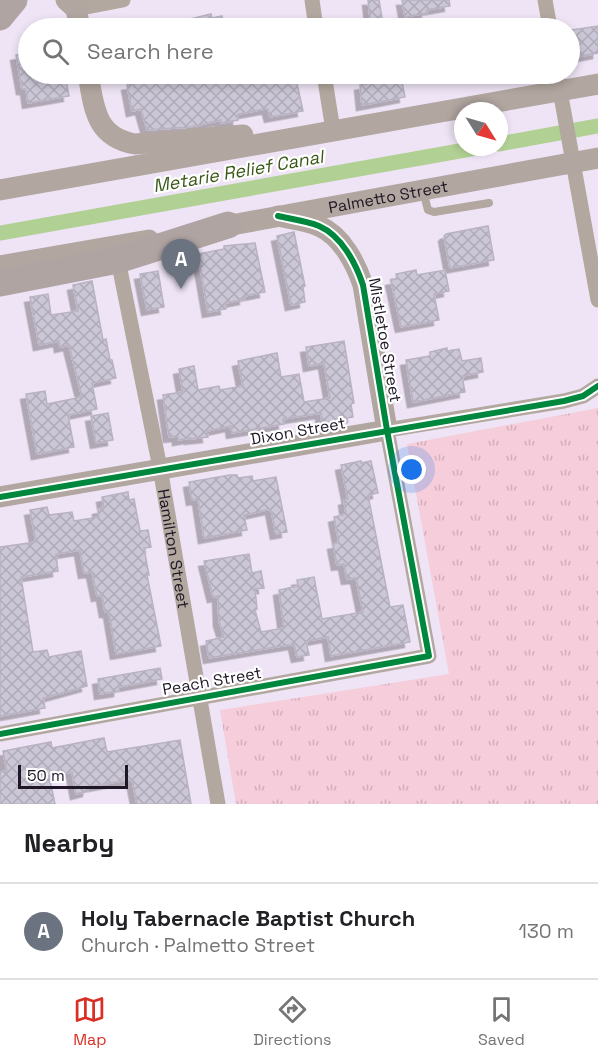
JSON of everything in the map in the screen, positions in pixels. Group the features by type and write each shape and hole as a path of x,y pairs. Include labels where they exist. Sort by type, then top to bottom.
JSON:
{"highway":[{"path":"0,16 14,0"},
{"path":"0,283 118,260 228,225"}],"street":[{"path":"74,12 123,0"},
{"path":"312,0 315,18"},
{"path":"546,0 549,18"},
{"path":"90,84 95,111 100,122 114,137 123,142 135,144 230,135 333,130"},
{"path":"326,84 333,130"},
{"path":"0,190 559,89 598,84"},
{"path":"559,89 598,300"},
{"name":"Palmetto Street","path":"0,266 423,190 571,157 598,158"},
{"name":"Mistletoe Street","path":"278,216 319,226 333,236 358,269 363,285 429,656"},
{"name":"Hamilton Street","path":"118,260 160,468 218,804"},
{"name":"Dixon Street","path":"0,497 564,400 583,396 598,386"},
{"name":"Peach Street","path":"0,734 429,656"}],"lane":[{"path":"423,190 426,206 428,210 434,212 489,202"}],"green space":[{"path":"598,408 598,804 236,804 220,710 449,674 407,444"}],"building":[{"path":"368,0 379,0 382,18 370,18"},
{"path":"402,0 449,0 450,6 426,10 427,13 405,17"},
{"path":"211,14 212,18 195,18"},
{"path":"598,26 598,53 580,56 580,29"},
{"path":"21,84 67,84 69,96 28,103 26,89 22,89"},
{"path":"297,84 303,111 270,117 268,109 265,109 238,114 238,120 221,123 221,120 190,127 147,130 141,109 132,111 127,85"},
{"path":"402,84 405,97 362,105 360,85"},
{"path":"488,226 494,260 450,268 444,236"},
{"path":"294,232 305,286 303,287 305,302 291,305 277,236"},
{"path":"255,243 265,292 244,296 245,299 225,303 226,309 208,312 198,254 224,249 224,246"},
{"path":"416,270 417,275 445,270 449,291 434,294 439,320 401,327 391,280 397,279 396,274"},
{"path":"158,271 164,307 147,310 140,274"},
{"path":"92,281 103,340 106,339 116,378 92,383 97,409 68,415 74,447 37,454 26,394 45,391 47,404 82,397 69,345 60,347 59,341 39,345 30,297 48,294 51,315 78,311 73,285"},
{"path":"344,341 354,403 351,404 353,417 322,423 321,413 283,419 284,424 232,433 231,426 207,431 208,437 178,440 178,436 169,437 163,395 183,392 179,369 194,366 198,390 219,386 220,390 243,386 238,361 277,353 281,377 299,374 304,402 330,398 324,363 309,366 306,347"},
{"path":"447,348 447,351 459,349 462,361 481,358 483,372 462,376 465,392 413,402 406,360 430,356 430,352"},
{"path":"108,413 113,440 96,443 91,416"},
{"path":"361,461 361,463 371,461 378,493 368,495 390,607 403,605 410,642 331,656 328,637 306,641 309,655 297,657 294,644 209,658 206,641 224,637 219,621 218,596 213,597 204,561 249,554 252,573 261,571 264,588 255,589 257,609 255,610 261,632 284,628 279,590 298,586 297,580 314,577 322,619 363,612 356,578 347,579 344,564 337,565 333,544 339,543 334,517 346,514 344,500 348,499 341,465"},
{"path":"237,475 238,478 252,476 253,481 276,477 287,532 276,534 271,509 244,515 247,530 204,538 198,499 192,500 189,482"},
{"path":"128,492 129,500 134,499 140,531 148,530 151,547 144,548 149,575 147,575 161,646 116,654 109,612 105,612 102,595 97,596 92,572 84,573 80,550 56,554 58,571 21,577 33,652 47,650 49,657 81,651 87,686 43,698 45,708 0,716 0,547 36,542 30,510 47,507 49,515 72,512 74,521 99,517 98,509 104,508 102,497"},
{"path":"160,668 162,679 119,687 119,691 100,694 98,679"},
{"path":"104,738 107,752 180,740 191,804 137,804 132,779 88,787 88,791 76,794 72,772 49,776 55,804 0,804 0,772 7,771 3,751 51,742 52,748"}],"waterway":[{"name":"Metarie Relief Canal","path":"508,142 598,126"},
{"name":"Metarie Relief Canal","path":"0,233 454,152"}],"cycle path":[{"path":"0,734 429,656 363,285 347,251 335,236 314,224 278,216"},
{"path":"0,497 564,401 583,396 598,386"}],"place":[{"name":"Holy Tabernacle Baptist Church","path":"181,289"}]}
